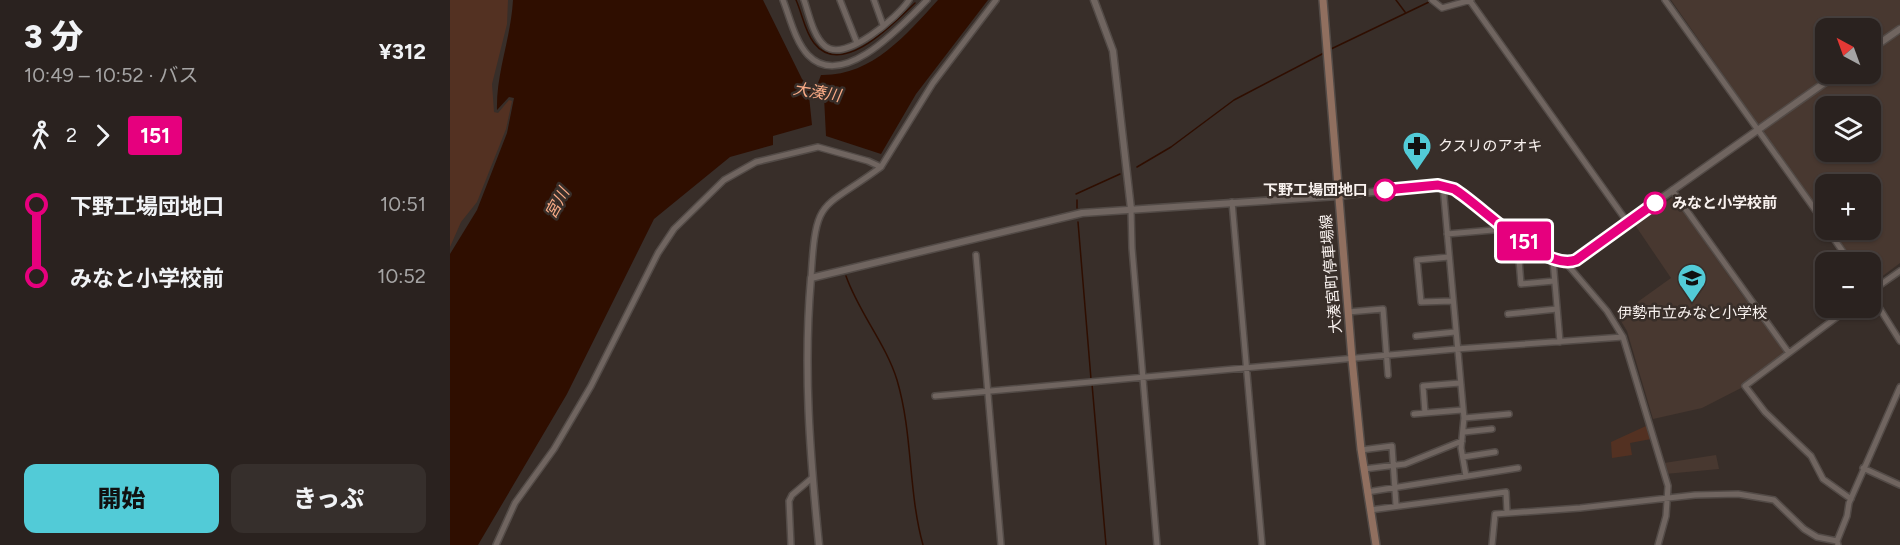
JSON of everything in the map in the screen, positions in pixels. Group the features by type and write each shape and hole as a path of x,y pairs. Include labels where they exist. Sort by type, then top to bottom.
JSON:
{"main road":[{"name":"大湊宮町停車場線","path":"1323,0 1352,359 1361,450 1376,545"}],"street":[{"path":"783,0 803,48 814,60 828,66 848,63 878,47 927,0"},
{"path":"804,0 819,40 825,46 833,49 843,49 857,43 883,25 909,0"},
{"path":"840,0 857,43"},
{"path":"874,0 883,25"},
{"path":"819,545 806,387 806,331 813,238 819,215 839,193 881,167 933,83 996,0"},
{"path":"1094,0 1113,51 1131,209 1132,248 1157,545"},
{"path":"1433,2 1442,8 1470,0 1628,223"},
{"path":"1665,0 1815,210"},
{"path":"1881,42 1900,29"},
{"path":"811,278 1005,233 1064,216 1443,186 1467,197 1522,240 1553,260 1566,263 1576,260 1823,84"},
{"path":"496,545 515,503 554,448 586,396 666,238 724,180 756,162 808,147 818,147 881,167"},
{"path":"1443,186 1464,418 1462,441 1466,476"},
{"path":"1672,190 1789,353"},
{"path":"1232,202 1262,545"},
{"path":"1447,234 1493,230 1500,223"},
{"path":"1522,240 1518,248 1521,284 1554,281"},
{"path":"976,255 1001,545"},
{"path":"1449,257 1417,260 1421,302 1452,301"},
{"path":"1553,260 1560,342"},
{"path":"1566,263 1607,311 1623,337 1663,470 1669,498 1658,545"},
{"path":"1881,285 1900,271"},
{"path":"1348,312 1383,309 1389,375"},
{"path":"1508,314 1557,309"},
{"path":"1881,311 1900,341"},
{"path":"1836,318 1745,386 1765,411 1812,456 1823,479 1851,499"},
{"path":"1416,336 1455,333"},
{"path":"935,396 1386,355 1623,337"},
{"path":"1425,413 1424,386 1460,383"},
{"path":"1492,545 1495,514 1738,494 1774,500 1804,529 1817,537 1838,543 1863,468 1900,387"},
{"path":"1414,414 1462,410"},
{"path":"1464,418 1509,414"},
{"path":"1464,432 1492,429"},
{"path":"1364,469 1405,464 1462,441"},
{"path":"1361,450 1392,446 1396,505"},
{"path":"1463,457 1496,452"},
{"path":"1367,492 1518,468"},
{"path":"1863,468 1900,485"},
{"path":"791,545 789,501 792,495 812,478"},
{"path":"1370,510 1506,492 1507,512"}],"shaded area":[{"path":"450,0 508,0 507,24 492,84 494,112 498,113 509,100 512,101 506,129 477,202 461,222 450,247"},
{"path":"1671,0 1900,0 1900,263 1881,277 1881,252 1848,252 1839,240 1881,240 1881,174 1815,174 1815,206"},
{"name":"伊勢市立みなと小学校","path":"1673,197 1740,292 1789,353 1745,386 1702,408 1653,419 1627,331 1618,316 1671,278 1635,225"},
{"path":"1646,426 1651,439 1630,443 1632,455 1612,458 1611,442"},
{"path":"1716,455 1719,469 1665,474 1664,463"}],"water":[{"path":"513,0 763,0 802,79 809,86 818,83 821,75 839,74 856,69 887,51 938,0 988,0 916,94 881,154 826,136 824,97 816,93 809,96 812,125 773,136 773,145 730,157 654,219 567,394 478,545 450,545 450,254 477,210 507,133 514,98 509,97 497,110 497,96"}],"waterway":[{"path":"796,0 814,43 826,52 839,55 867,44 915,3"},
{"path":"1396,0 1405,12"},
{"path":"1331,49 1429,2"},
{"path":"1137,167 1171,147 1234,100 1324,53"},
{"path":"1076,194 1120,174"},
{"path":"1077,200 1077,208"},
{"path":"1078,222 1091,379"},
{"path":"846,276 897,380 906,421 915,504 923,545"},
{"path":"1092,384 1106,545"}],"bus line":[{"name":"151","path":"1385,190 1438,185 1454,189 1545,257 1566,263 1576,260 1655,203"}],"place":[{"name":"クスリのアオキ","path":"1417,172"},
{"name":"下野工場団地口","path":"1385,190"},
{"name":"みなと小学校前","path":"1655,203"},
{"name":"伊勢市立みなと小学校","path":"1692,304"}],"water label":[{"name":"大湊川","path":"817,92"},
{"name":"宮川","path":"557,203"}]}
